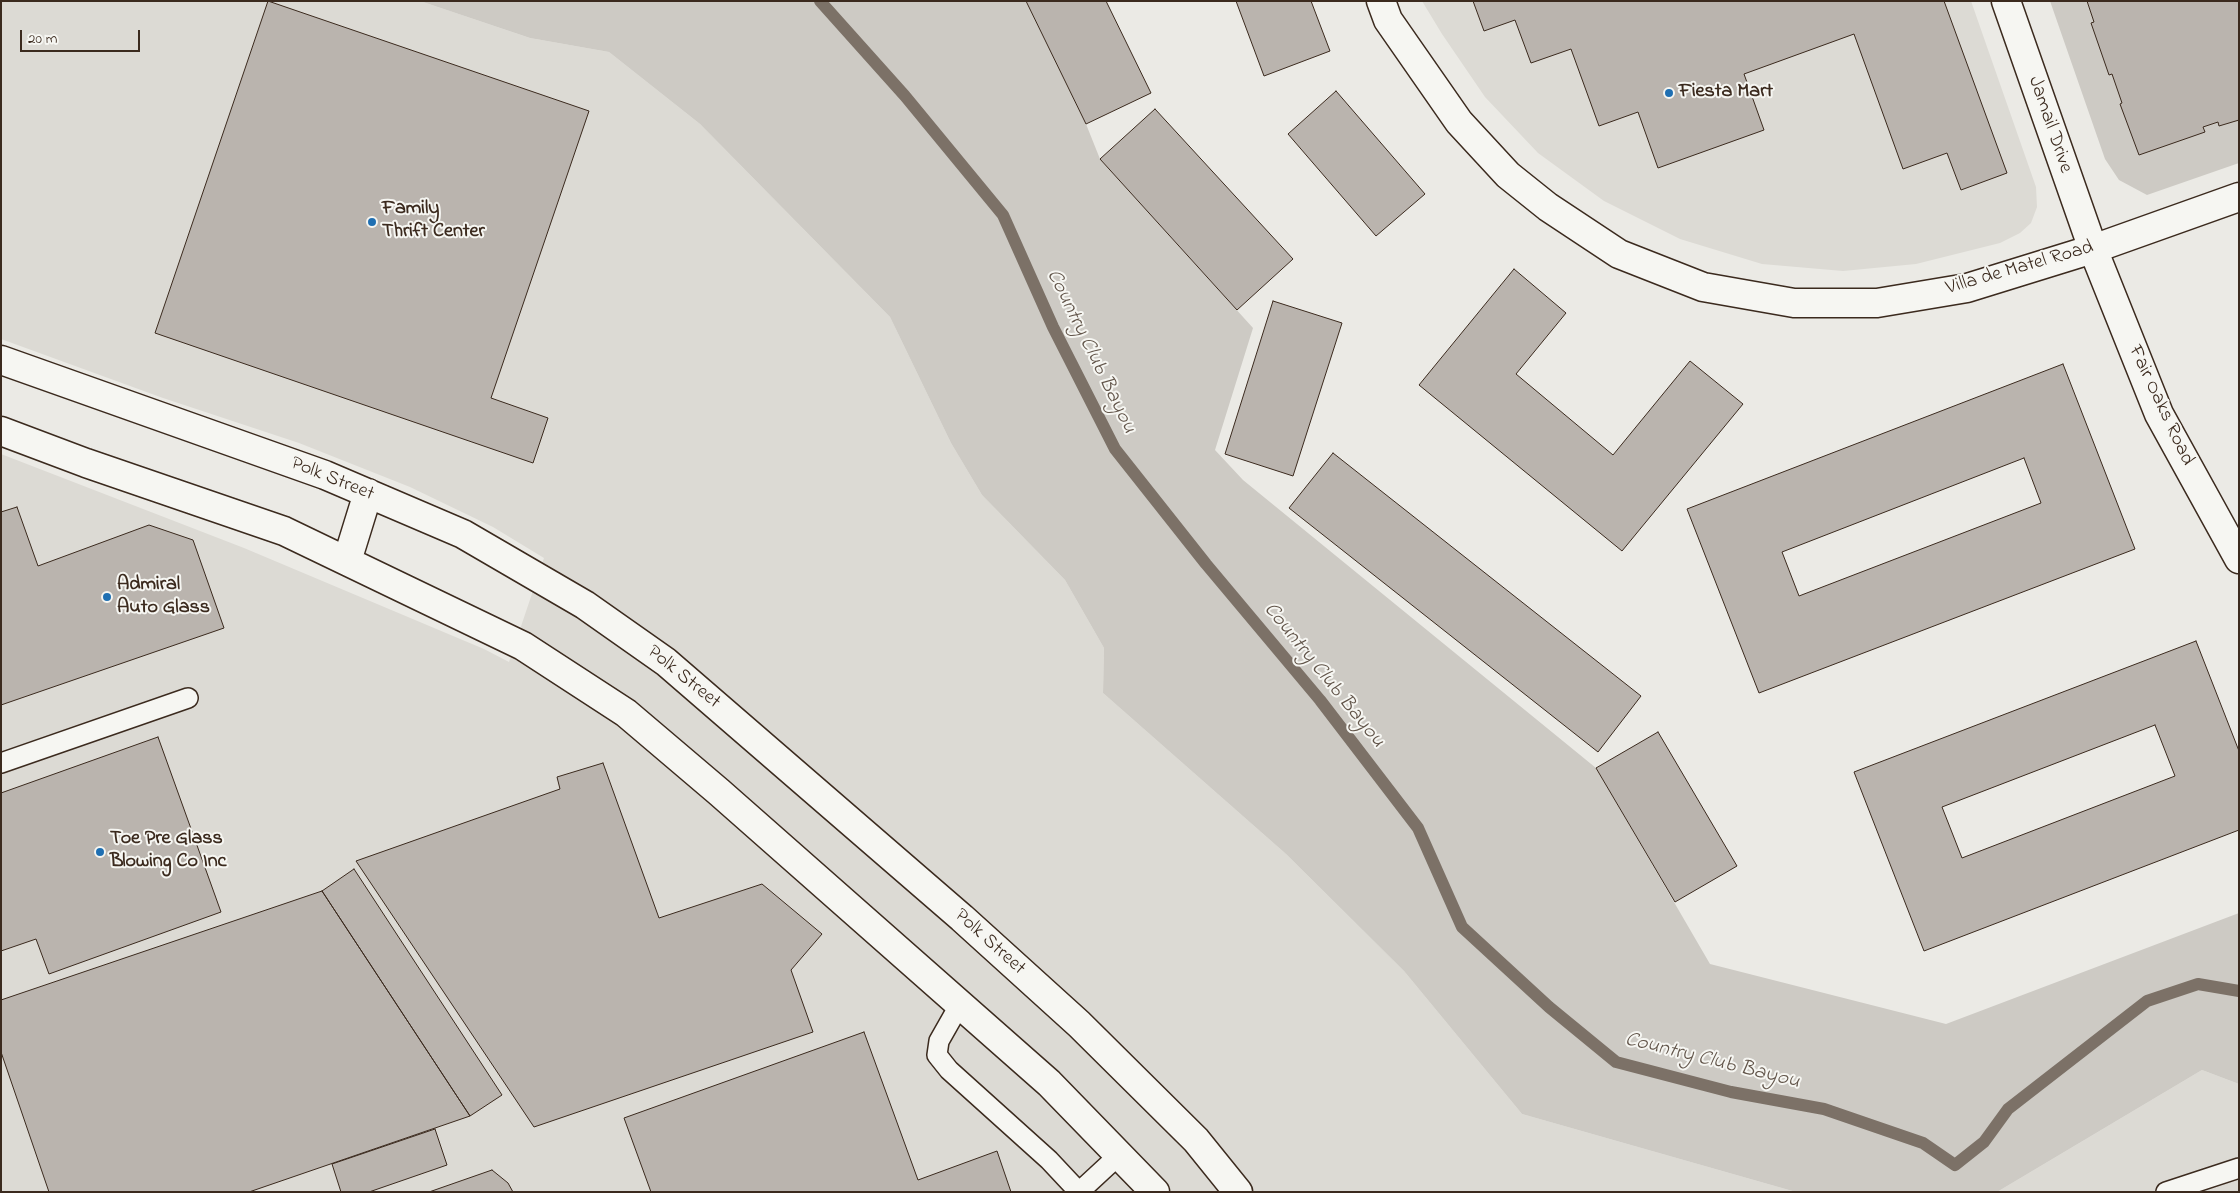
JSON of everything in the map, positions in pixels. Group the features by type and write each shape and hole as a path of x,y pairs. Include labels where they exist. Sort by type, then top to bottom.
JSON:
{"main road":[{"name":"Villa de Matel Road","path":"1381,1 1388,20 1459,122 1508,175 1548,207 1619,254 1703,287 1794,304 1878,303 1967,288 2093,248 2239,197"},
{"name":"Jamail Drive","path":"2006,1 2093,248"},
{"name":"Fair Oaks Road","path":"2093,248 2159,414 2239,559"},
{"name":"Polk Street","path":"1,360 325,475 368,493 463,534 584,605 666,662 962,918 1079,1024 1196,1140 1238,1192"},
{"path":"1,431 86,463 284,531 522,646 626,713 719,792 1049,1083 1155,1192"},
{"path":"347,561 368,493"}],"lane":[{"path":"1,763 188,698"},
{"path":"960,1004 939,1041 937,1055 949,1070 1049,1160 1079,1192 1119,1155"},
{"path":"2166,1192 2239,1168"}],"shaded area":[{"path":"1,1 420,1 530,38 609,52 700,124 890,317 951,443 982,495 1065,580 1104,648 1103,693 1286,854 1404,971 1522,1114 1796,1192 1,1192 1,454 244,548 484,649 509,662 544,558 493,527 410,487 299,443 163,398 1,339"},
{"path":"420,1 1026,1 1086,124 1100,159 1253,328 1215,450 1243,480 1596,768 1710,964 1946,1024 2239,913 2239,1084 2202,1070 1997,1192 1796,1192 1522,1114 1404,971 1286,854 1103,693 1104,648 1065,580 982,495 951,443 890,317 700,124 609,52 530,38"},
{"path":"1422,1 1971,1 2036,187 2037,207 2031,223 2020,233 2000,243 1916,264 1843,271 1762,264 1680,239 1604,201 1538,153 1485,97"},
{"path":"2050,1 2239,1 2239,163 2147,195 2119,180 2105,159"},
{"path":"2202,1070 2239,1084 2239,1192 1997,1192"}],"building":[{"name":"Family Thrift Center","path":"268,1 589,111 491,398 548,418 533,463 155,333"},
{"path":"1026,1 1106,1 1151,93 1086,124"},
{"path":"1236,1 1311,1 1330,51 1264,76"},
{"name":"Fiesta Mart","path":"1473,1 1944,1 2007,173 1961,190 1947,153 1903,169 1854,34 1744,74 1764,130 1658,168 1638,112 1599,126 1571,49 1531,63 1515,20 1484,31"},
{"path":"2087,1 2239,1 2239,120 2219,126 2218,122 2203,127 2205,132 2139,155 2120,104 2122,103 2112,74 2109,75 2091,23 2094,22"},
{"path":"1336,91 1425,194 1376,236 1288,134"},
{"path":"1155,109 1293,259 1237,310 1100,159"},
{"path":"1514,269 1566,313 1516,374 1613,455 1690,361 1743,404 1622,551 1419,385"},
{"path":"1273,301 1342,323 1293,476 1225,454"},
{"path":"2063,364 2135,549 1759,693 1687,509","holes":["2024,458 2041,503 1799,596 1782,552"]},
{"path":"1333,453 1641,696 1598,752 1289,508"},
{"name":"Admiral Auto Glass","path":"17,507 38,566 149,525 193,540 224,628 1,705 1,512"},
{"path":"2196,641 2239,751 2239,830 1924,951 1854,772","holes":["2155,725 2175,776 1962,858 1942,807"]},
{"path":"1658,732 1737,866 1675,902 1596,768"},
{"name":"Toe Pre Glass Blowing Co Inc","path":"158,737 221,912 49,974 36,939 1,951 1,793"},
{"path":"603,763 659,918 762,884 822,934 791,970 813,1032 534,1127 356,861 560,789 557,777"},
{"path":"354,869 502,1095 470,1116 322,891"},
{"path":"322,891 470,1116 249,1192 49,1192 1,1052 1,1000"},
{"path":"864,1032 918,1180 997,1151 1011,1192 651,1192 624,1118"},
{"path":"435,1129 447,1165 369,1192 341,1192 332,1164"},
{"path":"492,1170 508,1183 513,1192 429,1192"}],"waterway":[{"name":"Country Club Bayou","path":"820,1 905,96 1003,215 1053,327 1115,449 1206,564 1320,700 1418,828 1462,927 1549,1007 1616,1062 1731,1092 1824,1109 1923,1143 1955,1165 1984,1142 2008,1109 2147,1001 2198,984 2239,991"}],"place":[{"name":"Fiesta Mart","path":"1669,93"},
{"name":"Family Thrift Center","path":"372,222"},
{"name":"Admiral Auto Glass","path":"107,597"},
{"name":"Toe Pre Glass Blowing Co Inc","path":"100,852"}]}
